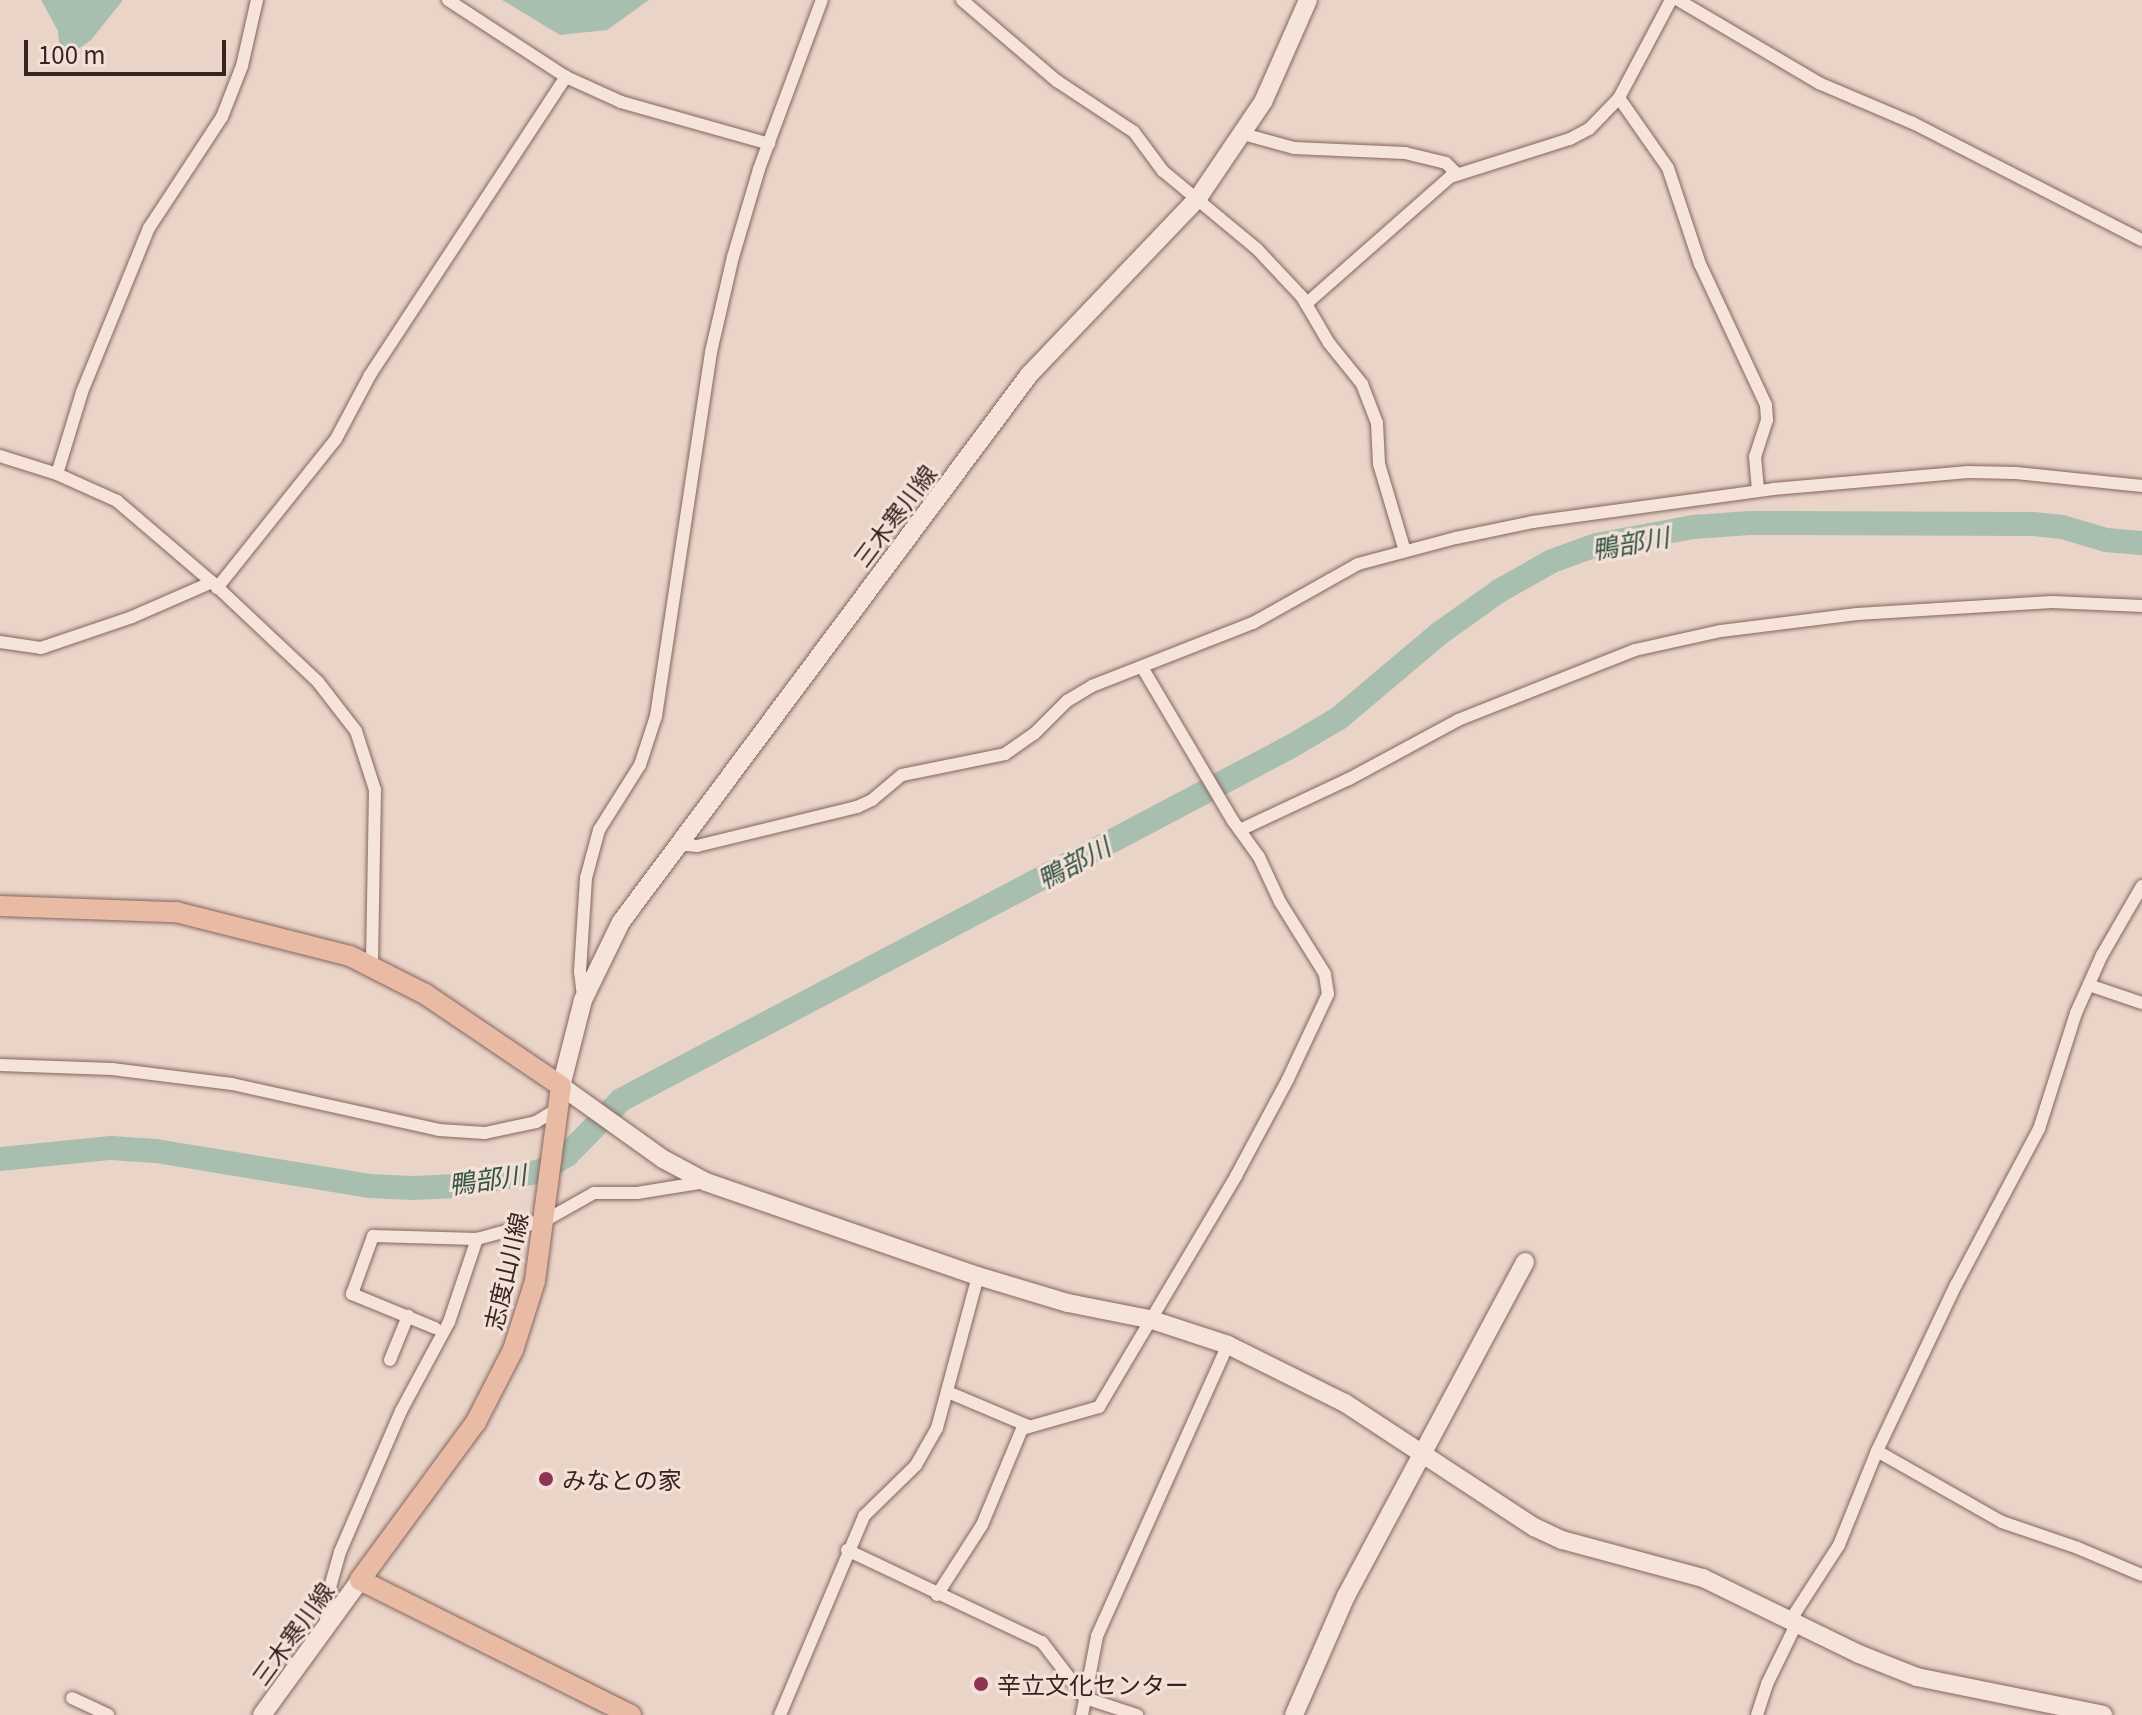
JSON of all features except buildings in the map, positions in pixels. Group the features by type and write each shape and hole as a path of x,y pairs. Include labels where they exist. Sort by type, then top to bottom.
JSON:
{"main road":[{"path":"0,906 176,912 276,935 372,965 425,994 561,1086"},
{"name":"志度山川線","path":"360,1580 429,1490 498,1385 528,1310 546,1216 561,1086"},
{"path":"360,1580 631,1715"}],"street":[{"path":"57,474 82,392 149,228 222,117 242,66 257,0"},
{"path":"448,0 566,77 632,106 769,144"},
{"path":"583,1000 580,971 586,878 599,830 640,765 649,743 711,352 733,257 769,144 822,0"},
{"path":"962,0 1057,81 1134,132 1163,171 1257,249 1306,304 1329,343 1362,384 1377,423 1379,464 1405,551"},
{"name":"三木寒川線","path":"561,1086 583,1000 621,922 1029,375 1198,198 1243,134 1286,55 1308,0"},
{"path":"1306,304 1433,189 1457,174 1570,139 1589,129 1619,98 1671,0"},
{"path":"1678,0 1819,83 1913,123 2142,240"},
{"path":"0,642 41,648 214,585 336,439 370,375 566,77"},
{"path":"1619,98 1668,168 1700,264 1766,405 1767,420 1755,456 1758,491"},
{"path":"1243,134 1294,148 1405,153 1446,163 1457,174"},
{"path":"0,456 57,474 117,501 214,585 318,682 356,731 368,759 375,790 377,828 372,965"},
{"path":"677,844 690,847 857,807 872,800 902,775 1005,754 1034,734 1078,694 1253,623 1358,564 1405,551 1533,522 1758,491 1968,472 2016,473 2142,486"},
{"path":"1236,826 1349,779 1458,720 1546,683 1647,647 1721,631 1935,608 2052,602 2142,606"},
{"path":"937,1595 982,1525 1022,1429 1099,1407 1236,1176 1288,1079 1328,994 1325,974 1142,667"},
{"path":"1757,1715 1795,1613 1839,1545 1877,1451 1979,1238 2039,1129 2076,1013 2102,955 2142,886"},
{"path":"2089,985 2142,1003"},
{"path":"0,1065 90,1067 232,1084 439,1130 485,1133 536,1122 556,1112"},
{"path":"561,1086 646,1147 706,1182 978,1276 1068,1303 1149,1319 1228,1345 1345,1403 1534,1527 1584,1549 1703,1578 1859,1654 1917,1677 2103,1715"},
{"path":"435,1328 352,1294 373,1236 477,1239 546,1216 594,1193 637,1193 706,1182"},
{"path":"327,1626 325,1605 340,1552 401,1411 449,1322 477,1239"},
{"path":"1294,1715 1346,1596 1525,1262"},
{"path":"780,1715 847,1550 864,1516 916,1465 937,1428 978,1276"},
{"path":"390,1360 408,1316"},
{"path":"1082,1715 1097,1636 1228,1345"},
{"path":"948,1392 1028,1426"},
{"path":"1877,1451 2002,1522 2078,1548 2142,1575"},
{"path":"847,1550 1042,1642 1085,1698 1137,1715"},
{"name":"三木寒川線","path":"262,1715 360,1580"},
{"path":"72,1698 108,1715"}],"shaded area":[{"path":"41,0 123,0 91,40 71,54 60,53 58,31"},
{"path":"502,0 649,0 607,30 560,35"}],"waterway":[{"name":"鴨部川","path":"0,1159 111,1148 156,1151 369,1186 413,1188 457,1186 541,1171 567,1155 621,1100 1290,747 1339,718 1440,633 1499,591 1552,561 1596,545 1693,527 1750,523 2033,524 2062,527 2106,540 2142,543"}],"place":[{"name":"みなとの家","path":"546,1479"},
{"name":"辛立文化センター","path":"981,1684"}]}
